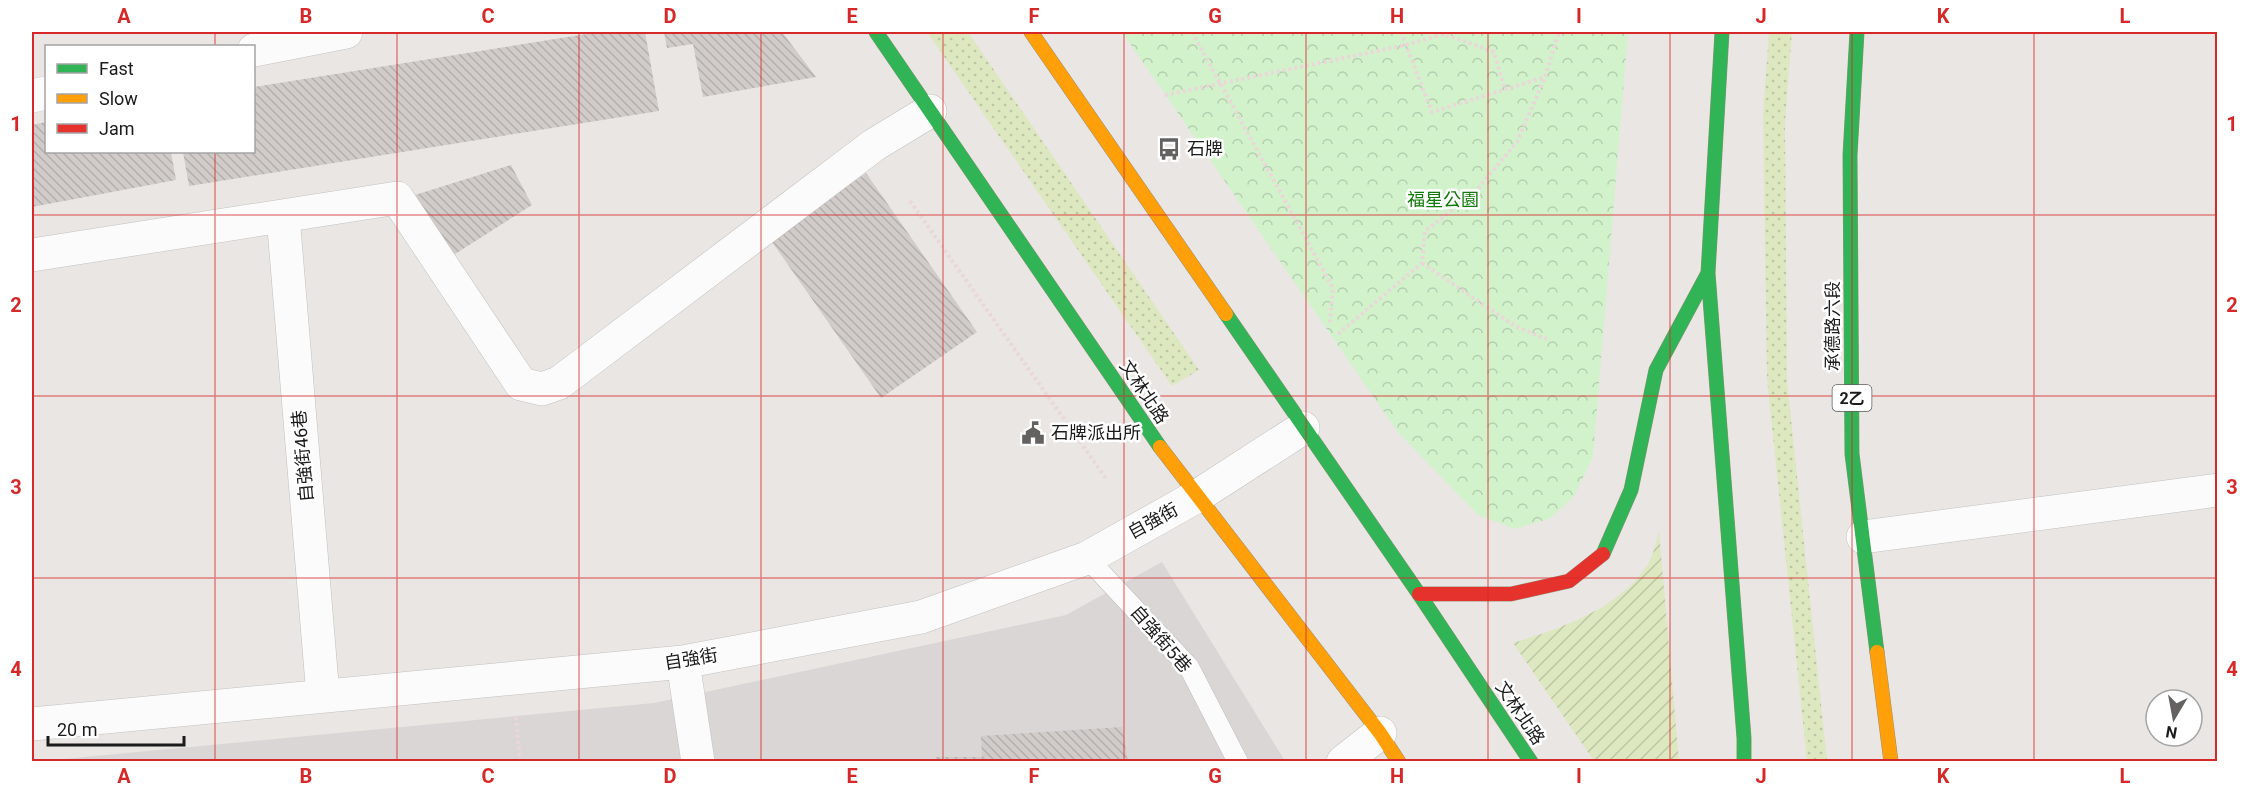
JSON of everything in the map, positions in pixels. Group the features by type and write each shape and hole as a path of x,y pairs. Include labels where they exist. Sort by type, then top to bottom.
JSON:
{"main road":[{"name":"文林北路","path":"876,32 1155,440 1380,732 1399,762"},
{"name":"文林北路","path":"1031,32 1419,594 1532,762"},
{"path":"1722,32 1708,273 1744,762"},
{"name":"承德路六段","path":"1857,32 1850,155 1852,454 1891,762"},
{"path":"1419,594 1511,594 1569,581 1604,553 1631,489 1656,370 1708,273"}],"street":[{"path":"255,50 346,32"},
{"path":"32,255 397,198 521,384 542,389 559,382 874,145 930,111"},
{"name":"自強街46巷","path":"283,216 323,696"},
{"name":"自強街","path":"32,724 683,662 921,617 1087,558 1199,495 1304,428"},
{"path":"1863,537 2217,489"},
{"path":"683,662 698,762"},
{"path":"1343,762 1380,732"}],"lane":[{"name":"自強街5巷","path":"1087,558 1189,667 1238,762"}],"path":[{"path":"1192,32 1333,288 1330,322"},
{"path":"1401,32 1432,112 1545,77"},
{"path":"1338,334 1422,264 1425,231 1475,192 1517,141 1545,77 1559,32"},
{"path":"1165,95 1406,45 1444,34 1494,52 1505,90"},
{"path":"910,201 1107,480"},
{"path":"1422,264 1515,326 1549,340"}],"shaded area":[{"path":"1162,562 1285,761 32,762 654,703 1066,615"}],"green space":[{"path":"927,32 968,32 1199,370 1172,386"},
{"name":"福星公園","path":"1122,32 1628,32 1593,457 1574,496 1551,518 1515,529 1478,515 1397,431"},
{"path":"1769,32 1792,32 1785,122 1787,381 1827,761 1807,761 1767,379 1763,114"},
{"path":"1659,531 1679,761 1594,761 1513,643 1569,624 1604,606 1620,594 1647,566"}],"building":[{"path":"599,32 645,32 659,111 189,186 183,153 255,153 255,87"},
{"path":"664,32 782,32 816,77 703,97 693,44 667,48"},
{"path":"45,122 45,153 171,153 176,180 32,207 32,125"},
{"path":"511,165 532,205 452,256 415,195"},
{"path":"866,173 977,332 881,398 770,239"},
{"path":"1122,727 1128,762 936,762 936,757 982,757 981,736"}],"traffic: fast":[{"path":"876,32 1160,447"},
{"path":"1722,32 1708,273 1744,762"},
{"path":"1857,32 1850,155 1852,454 1877,652"},
{"path":"1603,554 1631,490 1656,370 1708,273"},
{"path":"1226,314 1419,594 1531,762"}],"traffic: slow":[{"path":"1031,32 1226,314"},
{"path":"1160,447 1380,733 1399,762"},
{"path":"1877,652 1891,762"}],"traffic: jam":[{"path":"1419,594 1511,594 1569,581 1603,554"}],"place":[{"name":"石牌","path":"1169,149"},
{"name":"石牌派出所","path":"1033,433"}]}
